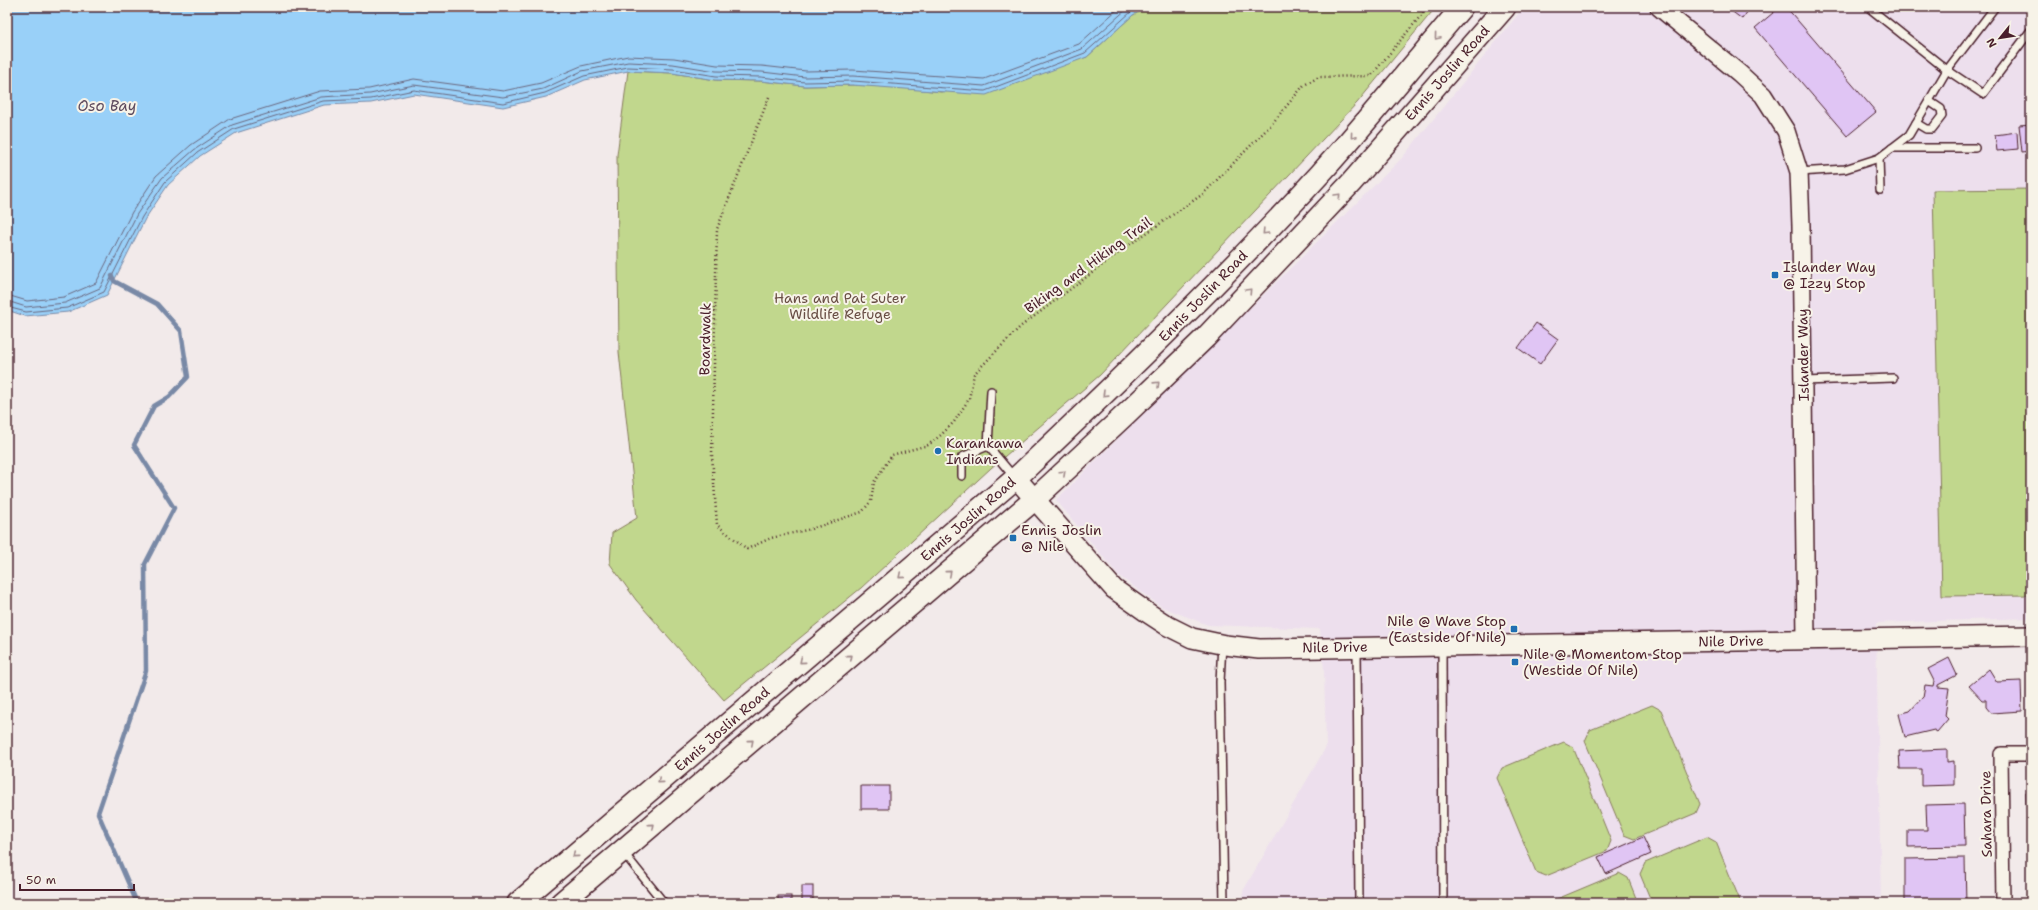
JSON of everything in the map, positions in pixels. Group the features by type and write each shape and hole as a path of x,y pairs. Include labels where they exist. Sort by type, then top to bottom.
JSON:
{"main road":[{"name":"Ennis Joslin Road","path":"518,903 1016,478 1148,353 1315,179 1462,7"},
{"name":"Ennis Joslin Road","path":"561,903 1034,500 1206,337 1351,183 1505,7"},
{"name":"Nile Drive","path":"1016,478 1114,590 1168,626 1192,638 1222,644 1259,649 2031,636"},
{"path":"604,830 622,851"}],"street":[{"name":"Islander Way","path":"1659,7 1739,73 1763,95 1786,131 1798,172 1801,226 1806,640"},
{"name":"Sahara Drive","path":"2003,903 2001,754 2031,754"}],"lane":[{"path":"1868,7 1947,70 1983,94 2031,30"},
{"path":"1798,172 1845,169 1879,158 1909,135 1947,70 1995,7"},
{"path":"1916,123 1926,129 1932,129 1942,116 1940,109 1929,101"},
{"path":"1892,148 1975,148"},
{"path":"1879,158 1880,190"},
{"path":"1803,381 1893,378"},
{"path":"991,391 988,446 1016,478"},
{"path":"962,476 962,457 988,446"},
{"path":"1222,644 1220,682 1224,903"},
{"path":"1442,645 1443,903"},
{"path":"1357,647 1360,903"},
{"path":"622,851 664,903"}],"path":[{"name":"Biking and Hiking Trail","path":"771,538 811,529 862,512 871,501 874,482 892,455 928,445 954,422 968,399 974,374 1020,327 1129,245 1203,194 1270,126 1304,85 1319,77 1371,76 1428,7"},
{"name":"Boardwalk","path":"769,97 717,229 712,455 717,525 746,549 771,538"}],"shaded area":[{"path":"1524,7 2031,7 2031,618 1876,623 1881,903 1244,903 1243,891 1326,747 1324,670 1320,629 1208,625 1162,607 1119,576 1056,500 1402,158"}],"green space":[{"name":"Hans and Pat Suter Wildlife Refuge","path":"1148,7 1436,7 1357,103 1100,375 991,468 861,588 724,700 636,600 610,564 612,533 637,518 619,352 617,155 628,71 672,73 716,80 761,81 805,86 852,85 897,87 941,92 1087,57 1133,15"},
{"path":"2031,189 2031,595 1942,596 1933,190"},
{"path":"1652,705 1661,710 1700,804 1696,813 1634,839 1624,835 1585,741 1590,730"},
{"path":"1564,742 1573,747 1611,841 1607,851 1546,876 1536,872 1497,778 1502,768"},
{"path":"1707,837 1716,842 1741,903 1652,903 1640,874 1645,863"},
{"path":"1619,873 1628,878 1638,903 1555,903 1557,899"}],"water":[{"name":"Oso Bay","path":"7,7 1148,7 1133,15 1087,57 986,95 852,85 805,86 761,81 716,80 672,73 628,71 585,80 546,97 503,107 414,94 371,103 324,105 236,133 200,156 168,185 145,219 107,295 68,312 25,316 7,310"}],"building":[{"path":"1726,7 1751,7 1742,19"},
{"path":"1780,7 1786,7 1876,112 1847,136 1755,28"},
{"path":"2031,124 2031,151 2022,152 2019,125"},
{"path":"2017,132 2018,149 1997,151 1995,135"},
{"path":"1536,323 1558,339 1540,364 1518,348"},
{"path":"1949,658 1957,675 1938,685 1938,687 1949,688 1945,716 1948,719 1937,732 1934,730 1905,737 1899,714 1910,711 1923,697 1925,685 1933,686 1934,681 1928,669"},
{"path":"1989,669 1997,682 2021,681 2022,711 1991,713 1986,707 1986,700 1982,700 1969,686"},
{"path":"1947,749 1947,762 1954,761 1954,785 1921,786 1921,769 1900,769 1899,751"},
{"path":"861,786 889,786 889,809 861,809"},
{"path":"2026,792 2031,792 2031,839 2027,839"},
{"path":"1964,804 1965,846 1908,847 1908,830 1927,830 1926,805"},
{"path":"1643,837 1651,854 1606,874 1598,857"},
{"path":"1965,858 1966,903 1905,903 1905,859"},
{"path":"802,886 813,886 813,903 802,903"},
{"path":"778,896 791,896 791,903 778,903"}],"waterway":[{"path":"112,276 114,281 157,304 181,331 188,377 169,397 154,406 134,445 174,508 145,564 146,671 98,813 137,903"}],"place":[{"name":"Islander Way @ Izzy Stop","path":"1775,275"},
{"name":"Karankawa Indians","path":"938,451"},
{"name":"Ennis Joslin @ Nile","path":"1013,538"},
{"name":"Nile @ Wave Stop (Eastside Of Nile)","path":"1514,629"},
{"name":"Nile @ Momentom Stop (Westide Of Nile)","path":"1515,662"}]}
